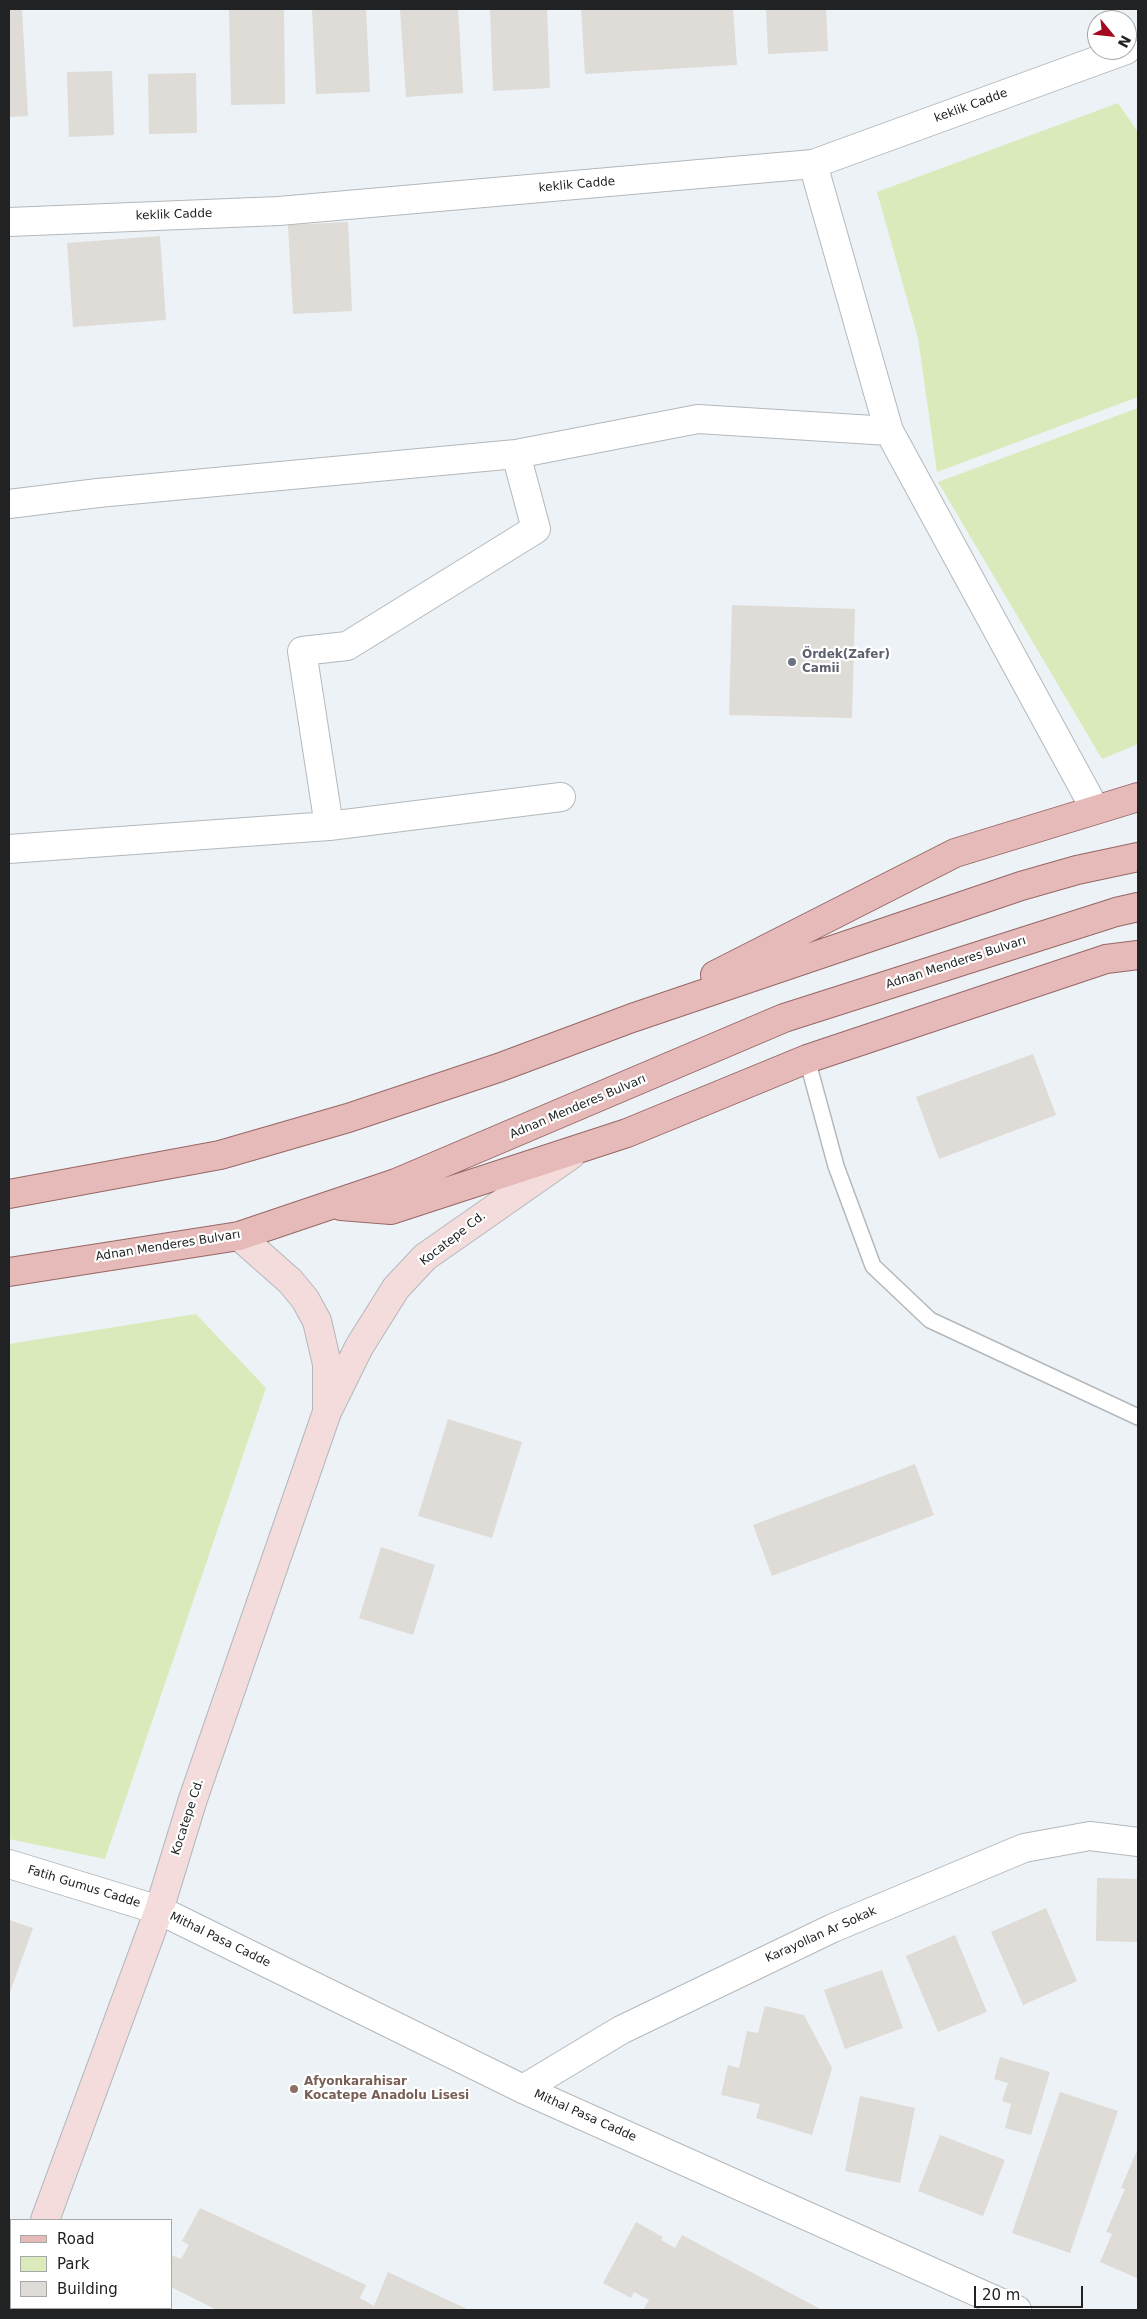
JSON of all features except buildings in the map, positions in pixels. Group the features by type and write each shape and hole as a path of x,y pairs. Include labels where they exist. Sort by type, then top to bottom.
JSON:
{"main road":[{"path":"632,1018 955,853 1138,796"},
{"path":"9,1194 220,1155 348,1118 498,1068 632,1018 1021,886 1077,870 1138,858"},
{"name":"Adnan Menderes Bulvarı","path":"9,1272 239,1236 396,1183 784,1018 1116,912 1138,907"},
{"path":"330,1205 391,1210 627,1133 807,1059 1106,959 1138,955"},
{"name":"Kocatepe Cd.","path":"45,2219 159,1910 196,1790 327,1412 359,1347 396,1288 425,1257 580,1148"},
{"name":"Kocatepe Cd.","path":"239,1236 290,1281 306,1299 317,1321 327,1364 327,1412"}],"street":[{"name":"keklik Cadde","path":"9,222 279,210 813,164 1099,60"},
{"path":"813,164 889,431 1095,809"},
{"path":"9,504 98,492 516,454 698,419 889,431"},
{"path":"329,826 302,652 347,646 536,529 516,454"},
{"path":"9,849 329,826 561,797"},
{"name":"Karayollan Ar Sokak","path":"523,2089 621,2030 833,1928 1024,1848 1090,1836 1138,1842"},
{"name":"Fatih Gumus Cadde","path":"9,1864 159,1910"},
{"name":"Mithal Pasa Cadde","path":"159,1910 523,2089 1017,2310"}],"lane":[{"path":"807,1059 836,1166 872,1266 930,1320 1138,1416"}],"green space":[{"path":"1118,103 1138,132 1138,397 937,472 918,338 877,192"},
{"path":"1138,408 1138,744 1102,759 938,482"},
{"path":"196,1314 266,1388 105,1859 9,1839 9,1344"}],"place":[{"name":"Ördek(Zafer) Camii","path":"792,662"},
{"name":"Afyonkarahisar Kocatepe Anadolu Lisesi","path":"294,2089"}]}
